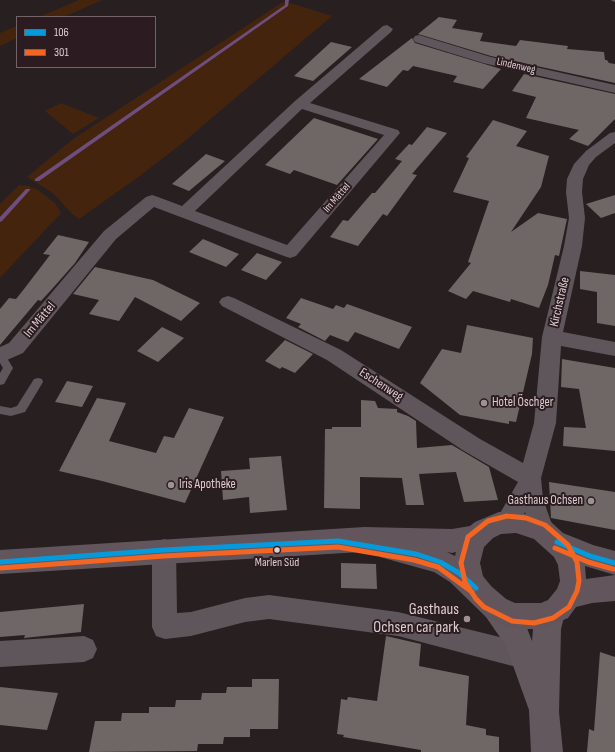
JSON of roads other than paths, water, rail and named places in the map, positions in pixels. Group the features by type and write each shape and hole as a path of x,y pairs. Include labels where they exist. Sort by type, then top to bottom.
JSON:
{"main road":[{"path":"0,562 164,550 396,538 452,541 463,540 478,534 491,526 507,522 525,524 590,556 615,563"},
{"path":"478,534 470,547 467,563 471,580 481,595 496,608 511,627 524,656 544,712"},
{"path":"547,752 544,712 547,629 573,581 571,564 567,556 549,536"},
{"path":"338,542 385,548 434,560 452,568 476,588"},
{"path":"496,608 514,616 533,617 592,590 615,588"}],"street":[{"path":"184,213 300,104 387,29"},
{"name":"Lindenweg","path":"419,39 488,60 615,89"},
{"name":"Im Mättel","path":"1,356 16,348 110,235 152,200 290,252 393,133 300,104"},
{"name":"Kirchstraße","path":"507,522 530,481 545,423 552,338 573,246 577,218 574,192 575,179 582,164 591,154 615,136"},
{"name":"Eschenweg","path":"228,302 334,354 472,445 530,481"},
{"path":"552,338 615,349"},
{"path":"530,481 549,536"},
{"path":"164,550 165,627 191,624 245,610 269,607 398,624 524,656"},
{"path":"0,654 84,649"}],"lane":[{"path":"0,381 8,368 1,356"},
{"path":"0,410 11,412 21,409 38,382"}],"waterway":[{"path":"37,180 287,5 287,0"},
{"path":"0,220 28,190"}],"place":[{"name":"Hotel Öschger","path":"484,403"},
{"name":"Iris Apotheke","path":"171,485"},
{"name":"Gasthaus Ochsen","path":"591,501"},
{"name":"Marlen Süd","path":"277,550"},
{"name":"Gasthaus Ochsen car park","path":"467,619"}]}
